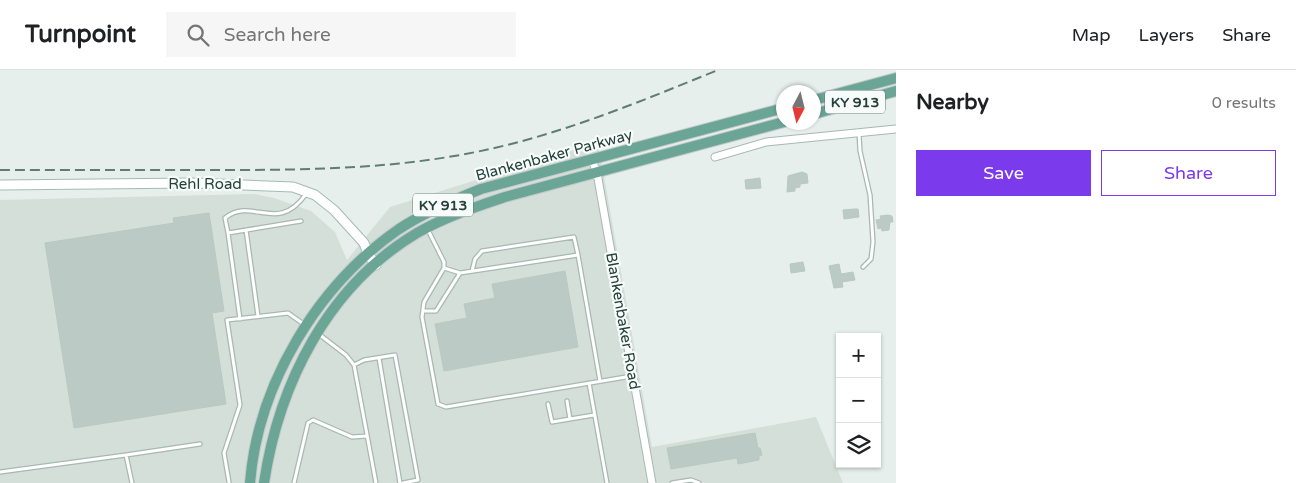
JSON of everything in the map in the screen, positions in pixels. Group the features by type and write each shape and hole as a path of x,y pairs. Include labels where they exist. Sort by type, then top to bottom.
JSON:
{"main road":[{"name":"KY 913","path":"821,98 896,78"},
{"name":"KY 913","path":"821,112 896,91"},
{"name":"Blankenbaker Parkway","path":"250,483 255,452 268,405 288,358 306,326 320,304 368,254 399,229 453,200 481,189 776,110"},
{"name":"Blankenbaker Parkway","path":"264,483 279,414 302,360 317,333 338,303 376,265 427,228 469,209 505,197 776,124"}],"street":[{"path":"714,157 766,142 896,129"},
{"name":"Blankenbaker Road","path":"592,160 597,173 652,483"},
{"name":"Rehl Road","path":"0,185 278,185 307,191 334,210 364,243 368,254 376,265"}],"lane":[{"path":"859,133 860,151 870,195 873,242 871,259 863,267"},
{"path":"240,318 225,218 232,212 281,214 296,208 307,191"},
{"path":"228,233 301,221"},
{"path":"427,228 444,262 444,268 424,302 422,317 438,404 446,407 632,376"},
{"path":"246,230 258,316"},
{"path":"472,271 475,259 482,251 574,237 600,381"},
{"path":"444,268 460,273 578,255"},
{"path":"423,311 436,311 460,273"},
{"path":"230,482 224,453 240,405 228,320 288,313 306,326"},
{"path":"317,333 346,355 354,365 376,483"},
{"path":"354,365 364,360 395,355 418,481 402,483 379,358"},
{"path":"588,383 607,483"},
{"path":"567,401 570,419"},
{"path":"548,404 552,422 594,415"},
{"path":"294,483 308,423 313,420 352,437 367,436"},
{"path":"0,472 200,444"},
{"path":"126,455 132,483"},
{"path":"672,483 691,480 696,480 699,483"}],"shaded area":[{"path":"598,142 652,447 816,417 843,483 0,483 0,200 254,194 274,198 311,211 335,232 347,260 390,207"}],"building":[{"path":"802,172 807,174 808,183 800,184 800,187 795,188 795,191 787,192 788,176"},
{"path":"760,178 761,188 746,189 745,180"},
{"path":"858,209 859,217 844,219 843,210"},
{"path":"209,213 224,311 212,313 226,404 74,428 45,243 174,223 173,218"},
{"path":"880,216 892,216 893,222 890,222 889,230 882,231 881,228 878,229 876,220 881,219"},
{"path":"803,262 805,271 791,273 790,264"},
{"path":"839,264 841,274 853,272 855,280 842,282 843,287 834,288 829,266"},
{"path":"565,271 578,347 444,371 435,324 467,318 464,304 495,298 492,284"},
{"path":"755,433 758,448 760,448 762,455 759,456 759,460 738,464 737,458 671,469 667,448"}],"railway":[{"path":"0,170 313,169 431,160 494,148 559,130 623,108 718,70"}]}
